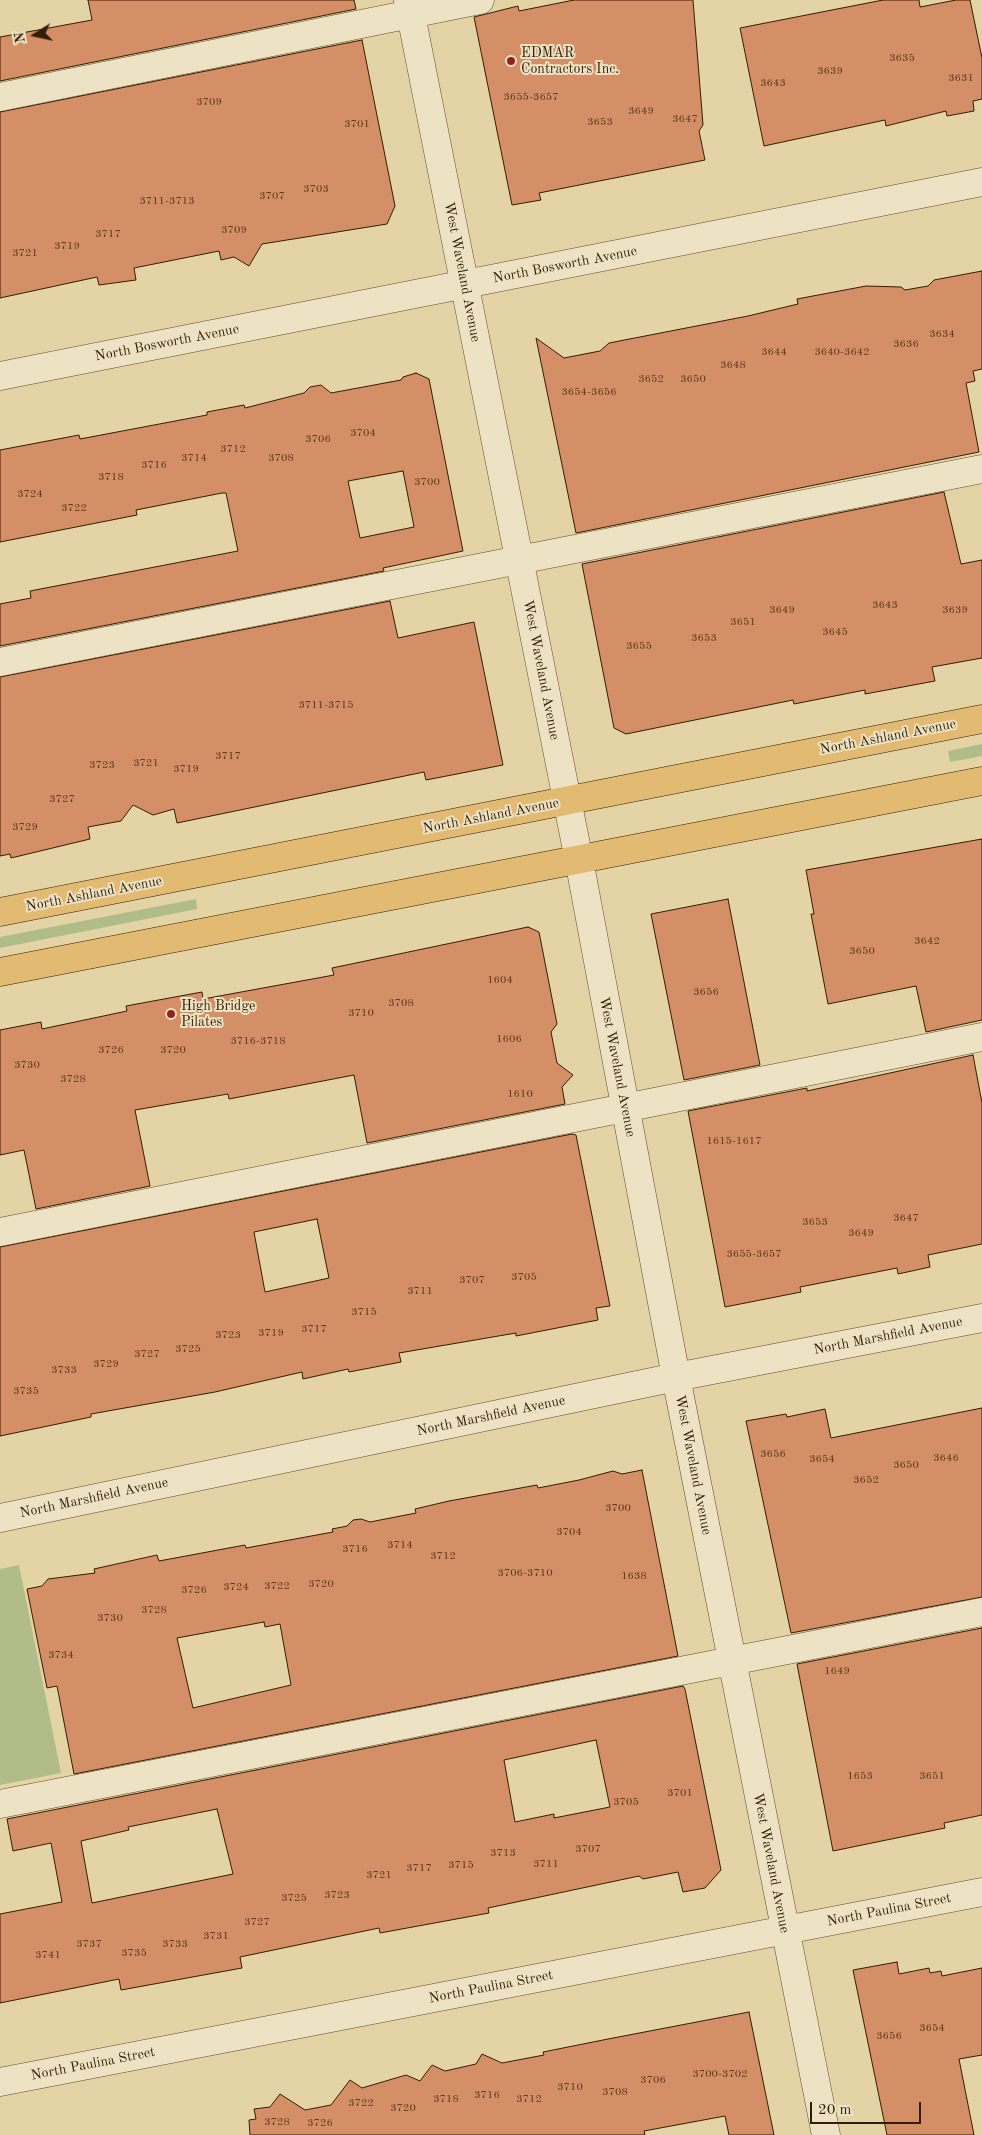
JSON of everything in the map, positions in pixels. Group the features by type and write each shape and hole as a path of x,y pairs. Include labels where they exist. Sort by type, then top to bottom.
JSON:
{"main road":[{"name":"North Ashland Avenue","path":"0,912 982,719"},
{"path":"0,972 982,780"}],"street":[{"path":"0,97 409,7 480,0"},
{"name":"West Waveland Avenue","path":"409,7 579,860 676,1377 826,2135"},
{"name":"North Bosworth Avenue","path":"0,376 982,182"},
{"path":"0,662 982,469"},
{"path":"0,1232 624,1106 982,1037"},
{"name":"North Marshfield Avenue","path":"0,1518 676,1377 982,1318"},
{"path":"0,1804 982,1612"},
{"name":"North Paulina Street","path":"0,2082 982,1892"}],"green space":[{"path":"982,744 982,756 950,762 948,751"},
{"path":"196,899 197,909 0,948 0,937"},
{"path":"19,1565 61,1773 0,1785 0,1569"}],"building":[{"path":"88,0 354,0 356,9 0,81 0,37 92,20"},
{"path":"574,0 693,0 703,125 699,131 705,160 539,193 541,200 512,205 474,17 518,6 519,11"},
{"path":"883,0 919,0 920,7 956,0 970,0 982,58 982,99 973,101 974,111 947,116 946,111 886,126 885,120 764,146 740,28"},
{"path":"362,40 395,206 387,224 262,244 249,266 234,257 221,260 219,251 134,268 136,280 99,285 97,277 0,298 0,112"},
{"path":"982,271 982,369 973,371 975,381 966,383 979,452 576,533 536,338 564,358 600,351 609,343 748,316 798,304 797,299 866,286 901,287 905,290 928,286 934,280"},
{"path":"416,373 429,379 463,551 383,568 384,571 0,646 0,604 31,598 30,591 238,551 226,493 136,510 137,515 0,542 0,450 79,435 80,439 207,415 207,412 244,405 245,408 304,393 310,387 321,385 331,393 401,380 403,377","holes":["403,471 414,527 360,538 348,481"]},
{"path":"944,492 961,564 982,560 982,658 932,667 935,681 865,694 865,690 794,704 793,700 626,734 614,728 582,564"},
{"path":"390,601 398,638 474,622 503,765 426,780 424,772 177,823 174,809 153,815 133,805 121,821 88,827 90,839 11,858 10,854 0,856 0,677"},
{"path":"982,839 982,1020 926,1032 916,986 828,1004 811,914 814,914 806,870"},
{"path":"728,899 760,1065 684,1080 651,914"},
{"path":"528,927 539,932 557,1024 551,1032 557,1063 573,1075 562,1087 565,1104 367,1143 354,1075 229,1099 228,1094 135,1110 150,1186 36,1209 24,1150 0,1155 0,1030 41,1022 42,1029 127,1011 126,1006 202,992 203,999 334,975 332,968"},
{"path":"973,1055 982,1103 982,1244 928,1255 930,1267 898,1274 897,1268 800,1287 801,1292 725,1307 688,1111 807,1088 807,1091"},
{"path":"572,1134 576,1135 610,1306 596,1308 598,1320 516,1336 516,1333 399,1353 401,1362 349,1372 348,1369 303,1379 302,1372 215,1392 91,1414 91,1417 0,1436 0,1247","holes":["317,1219 329,1278 265,1292 254,1232"]},
{"path":"982,1408 982,1597 791,1633 746,1421 786,1414 787,1417 825,1409 831,1438"},
{"path":"642,1470 678,1656 74,1774 57,1686 47,1688 27,1589 42,1586 48,1579 95,1573 94,1569 157,1555 159,1561 245,1545 246,1548 333,1532 332,1529 347,1526 353,1520 361,1519 370,1522 416,1513 415,1509 449,1501 537,1485 538,1488 613,1471 622,1474","holes":["264,1622 265,1627 280,1624 291,1685 193,1708 177,1638"]},
{"path":"982,1628 982,1815 944,1823 945,1828 833,1851 797,1664"},
{"path":"683,1686 721,1870 705,1888 683,1892 678,1872 643,1879 639,1876 488,1908 489,1913 380,1933 379,1928 240,1957 242,1968 121,1990 119,1979 0,2003 0,1914 62,1902 51,1843 13,1851 7,1819","holes":["596,1740 610,1807 554,1818 554,1814 515,1822 504,1760","217,1809 233,1874 92,1903 81,1841 129,1830 128,1827"]},
{"path":"897,1962 899,1974 929,1968 930,1973 941,1971 942,1976 982,1968 982,2055 959,2059 974,2135 887,2135 853,1970"},
{"path":"749,2012 774,2135 729,2135 725,2116 644,2131 645,2135 250,2135 249,2120 256,2119 254,2109 270,2107 280,2094 305,2110 331,2105 350,2080 362,2088 406,2075 420,2081 432,2065 445,2071 476,2064 482,2054 502,2063 544,2055 543,2052"}],"place":[{"name":"EDMAR Contractors Inc.","path":"511,61"},
{"name":"High Bridge Pilates","path":"171,1014"}]}
